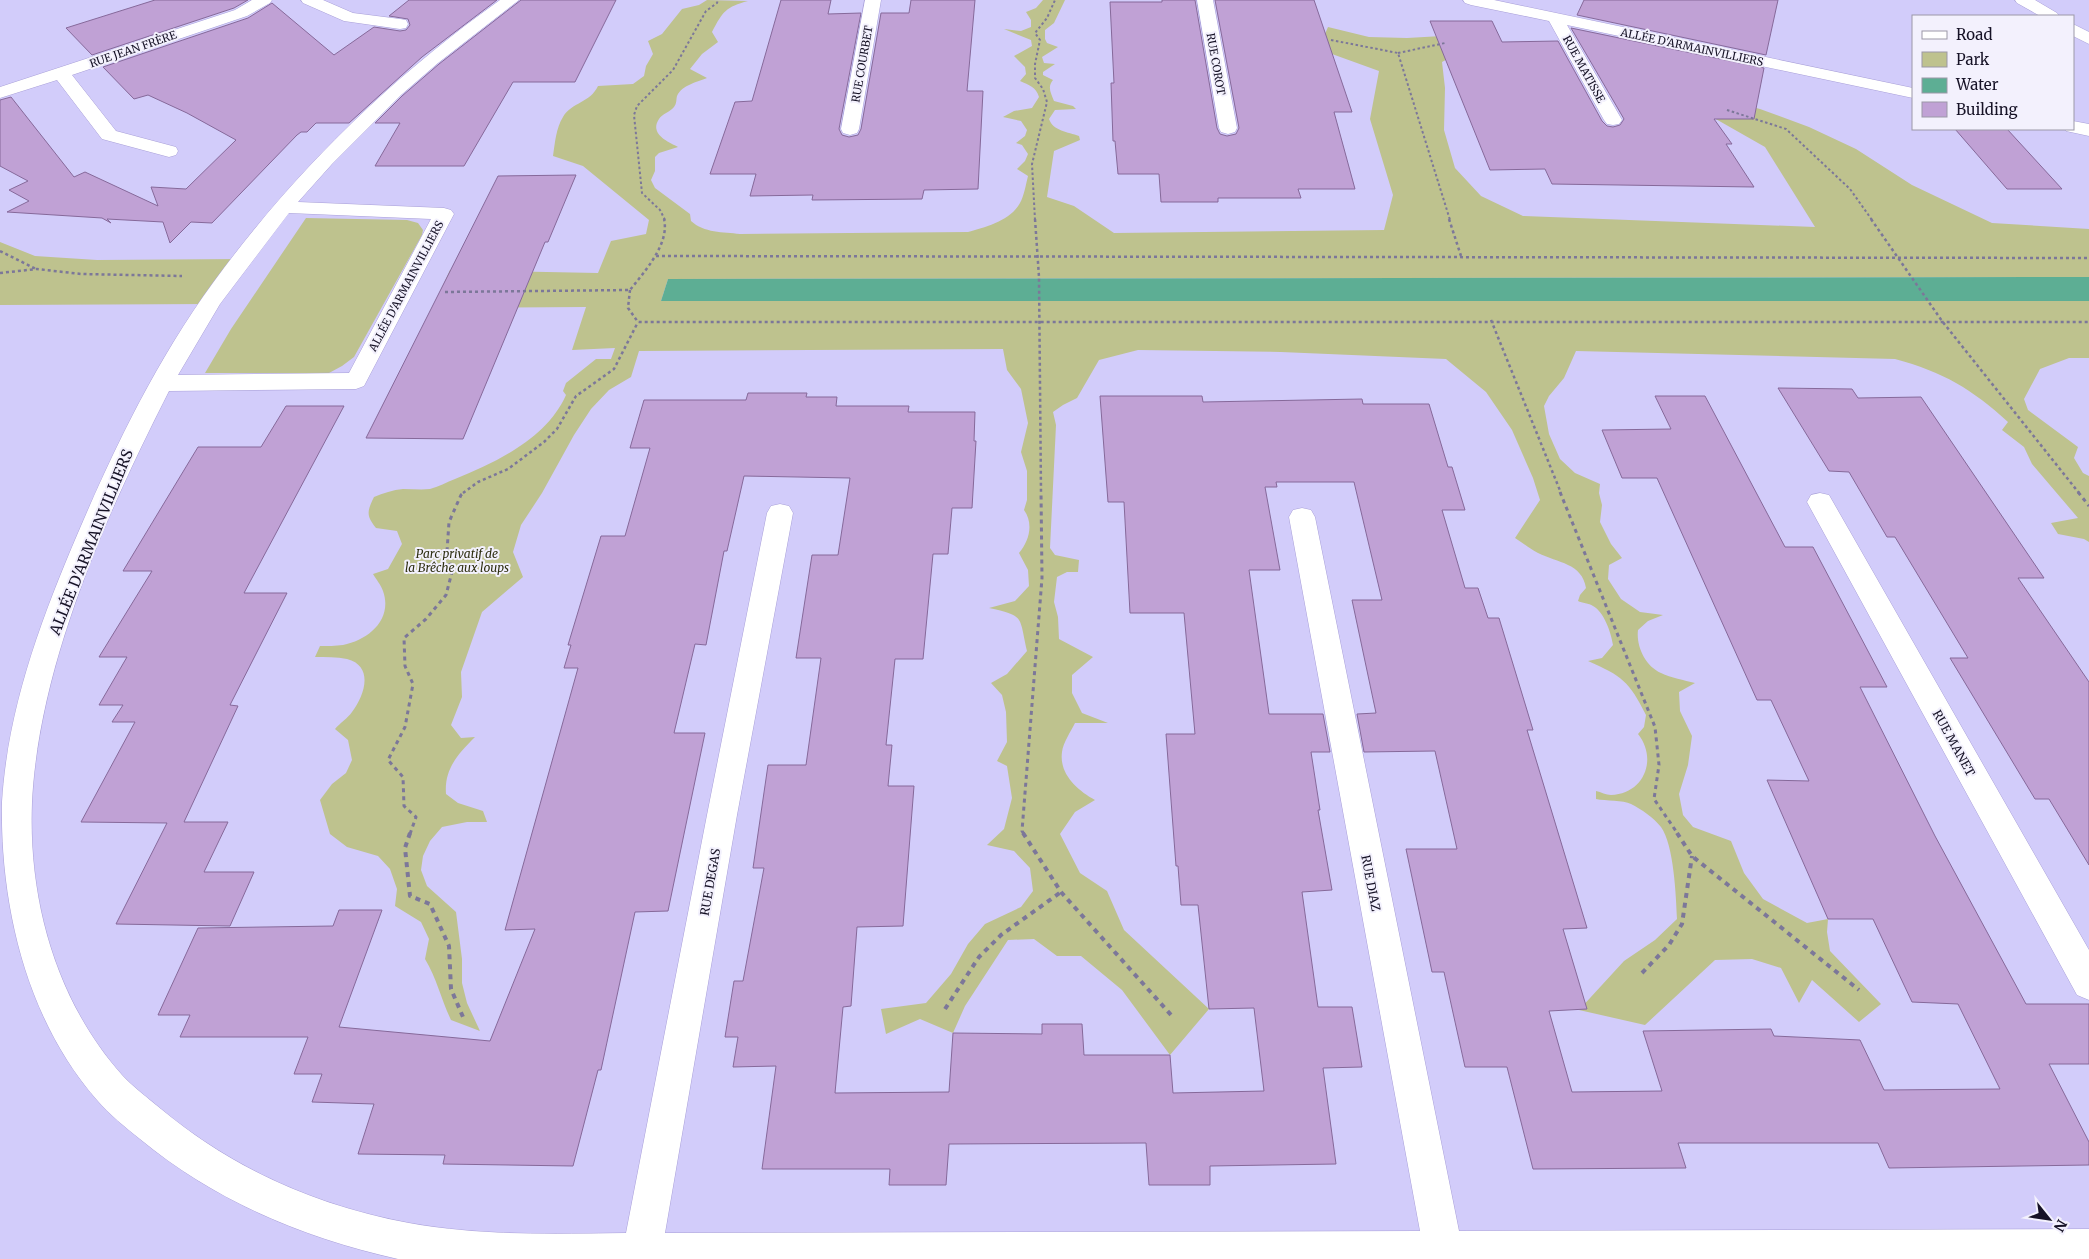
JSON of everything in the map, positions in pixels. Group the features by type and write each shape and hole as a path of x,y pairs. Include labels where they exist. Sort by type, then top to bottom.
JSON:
{"street":[{"name":"RUE JEAN FRÈRE","path":"0,92 241,13 264,0"},
{"path":"309,0 350,18 400,24"},
{"name":"ALLÉE D'ARMAINVILLIERS","path":"511,0 443,50 366,117 303,184 228,278 162,383 114,480 67,592 49,644 34,698 21,765 17,799 18,879 26,926 44,979 67,1030 107,1086 174,1144 221,1175 268,1199 317,1218 381,1237 440,1247 521,1254 642,1252 795,1253 1443,1249 1558,1251 2089,1248"},
{"name":"RUE COURBET","path":"850,129 873,0"},
{"name":"RUE COROT","path":"1205,0 1228,128"},
{"name":"ALLÉE D'ARMAINVILLIERS","path":"1471,0 1912,93"},
{"path":"2023,0 2049,15"},
{"name":"RUE MATISSE","path":"1555,18 1613,120"},
{"path":"2074,30 2089,39"},
{"path":"61,73 109,135 169,151"},
{"path":"2074,126 2089,130"},
{"name":"ALLÉE D'ARMAINVILLIERS","path":"162,383 356,381 444,214 283,208"},
{"name":"RUE MANET","path":"1820,502 2089,983"},
{"name":"RUE DEGAS","path":"642,1252 722,815 780,513"},
{"name":"RUE DIAZ","path":"1302,517 1443,1249"}],"path":[{"path":"638,322 628,308 630,290 656,256 666,225 663,214 642,193 634,115 637,106 674,70 706,11 717,3 718,0"},
{"path":"1055,0 1047,18 1035,33 1040,40 1035,64 1036,78 1043,89 1046,102 1032,164 1039,277 1042,578 1022,831 1060,892 1172,1016"},
{"path":"1331,40 1398,54 1445,43"},
{"path":"1398,54 1461,256"},
{"path":"1727,110 1786,130 1850,189 1942,321 2089,506"},
{"path":"0,251 37,269"},
{"path":"656,256 2089,258"},
{"path":"0,273 37,269 81,274 228,278"},
{"path":"442,292 630,290"},
{"path":"638,322 1038,323 1067,321 1491,320 2089,322"},
{"path":"1491,320 1655,728 1659,764 1654,799 1692,856 1859,990"},
{"path":"463,1017 451,989 449,946 430,904 410,896 406,848 416,817 404,806 403,777 388,760 405,727 413,684 405,666 404,638 426,619 446,595 452,572 446,551 450,522 461,495 478,482 508,468 544,442 557,429 576,396 614,369 638,322"},
{"path":"1642,973 1669,945 1682,924 1692,856"},
{"path":"945,1008 978,957 1001,935 1060,892"}],"green space":[{"name":"Parc privatif de la Brêche aux loups","path":"707,0 748,1 735,5 722,15 712,32 718,42 702,54 690,69 707,78 682,89 677,96 674,107 659,119 656,129 658,133 665,140 678,147 659,153 655,157 655,171 651,180 655,188 690,214 691,221 702,228 714,231 740,234 968,232 1004,219 1016,209 1025,190 1028,176 1017,169 1025,161 1028,154 1022,145 1016,143 1025,136 1027,130 1021,121 1003,117 1014,111 1032,108 1039,97 1034,89 1020,81 1026,74 1025,67 1014,56 1032,46 1031,40 1004,29 1021,31 1031,27 1031,20 1026,12 1036,8 1043,0 1065,0 1054,23 1045,30 1047,43 1058,47 1042,57 1044,63 1055,64 1043,72 1043,75 1053,80 1050,88 1054,101 1073,106 1076,109 1055,110 1049,119 1057,129 1079,136 1080,140 1054,151 1047,197 1074,206 1114,233 1384,230 1393,195 1370,119 1379,71 1332,54 1317,52 1328,27 1369,37 1407,38 1442,36 1468,48 1442,62 1445,88 1444,130 1455,168 1481,196 1523,216 1815,227 1765,147 1714,118 1704,94 1760,109 1809,127 1856,149 1912,185 1992,223 2089,229 2089,277 668,279 661,301 2089,301 2089,358 2069,358 2040,369 2024,399 2028,410 2078,447 2074,458 2083,473 2089,476 2089,542 2084,539 2058,534 2051,523 2078,518 2032,464 2024,447 2002,430 2008,422 1982,400 1956,383 1928,370 1895,359 1576,351 1564,378 1549,396 1544,406 1549,434 1560,459 1575,473 1600,484 1599,493 1602,505 1600,522 1611,544 1622,558 1609,565 1608,579 1621,599 1640,612 1663,615 1648,621 1638,630 1638,642 1646,661 1661,673 1695,683 1679,692 1680,711 1692,736 1688,765 1679,794 1683,815 1693,827 1731,841 1744,873 1763,899 1807,923 1828,919 1827,932 1830,951 1881,1004 1859,1022 1812,980 1799,1003 1781,968 1752,959 1715,960 1645,1025 1579,1010 1624,961 1655,940 1677,919 1674,871 1665,835 1655,820 1628,803 1596,799 1596,791 1611,795 1632,789 1644,774 1647,754 1638,734 1644,727 1646,715 1635,694 1623,681 1609,671 1588,661 1602,658 1613,645 1609,629 1597,609 1578,601 1586,588 1580,573 1568,565 1535,551 1515,538 1540,500 1533,478 1512,430 1486,392 1446,359 1281,352 1138,350 1099,360 1077,398 1053,412 1056,425 1050,548 1055,555 1079,560 1078,572 1067,572 1057,577 1054,602 1058,617 1059,639 1093,657 1072,675 1072,693 1082,713 1108,723 1075,723 1065,741 1062,760 1066,774 1076,786 1095,800 1075,812 1060,834 1080,873 1107,891 1124,930 1209,1009 1170,1055 1122,990 1081,956 1057,956 1034,939 1008,940 965,1006 953,1033 920,1019 886,1034 881,1009 926,1003 951,974 968,944 985,924 1021,907 1033,891 1030,868 1014,851 987,845 1004,829 1012,798 1007,766 997,761 1007,742 1006,712 1002,695 991,683 1007,674 1027,651 1019,619 1009,613 989,608 1015,601 1029,586 1028,570 1019,553 1028,538 1029,532 1029,521 1024,510 1027,500 1027,471 1021,452 1028,423 1021,389 1007,370 1003,349 639,351 631,377 609,390 591,409 521,525 513,552 523,577 482,612 461,672 462,697 451,725 461,738 475,737 453,762 447,777 446,794 458,803 483,811 487,822 467,822 442,827 430,841 423,856 421,870 427,886 456,912 462,959 462,983 467,1003 480,1031 451,1020 425,959 429,939 421,922 395,906 397,889 390,869 378,856 347,847 330,834 320,800 332,784 346,773 352,760 348,740 335,729 357,705 363,690 364,674 356,663 347,659 315,657 320,646 353,642 370,633 382,619 385,611 382,589 373,574 388,569 402,544 397,531 376,528 370,520 369,510 374,497 399,489 430,489 504,456 534,436 547,424 566,395 563,391 566,383 596,359 611,359 615,348 572,350 586,307 433,308 450,270 598,273 611,241 646,234 649,220 583,166 553,156 557,131 567,112 595,92 598,86 633,84 644,76 646,66 653,54 648,41 662,34 682,9 699,5"},
{"path":"306,218 407,220 418,223 423,230 422,235 354,357 342,366 329,373 205,373 231,329"},
{"path":"0,242 35,256 97,260 242,259 211,304 0,305"}],"water":[{"path":"2089,277 2089,301 661,301 668,279"}],"building":[{"path":"155,0 248,0 234,8 92,55 66,28"},
{"path":"409,0 497,0 422,57 349,123 316,123 307,132 301,132 297,135 212,223 191,222 170,243 163,222 107,219 111,223 102,218 7,212 29,201 9,190 28,181 0,166 0,100 11,97 74,177 85,172 158,206 151,187 186,189 236,140 187,113 148,95 134,99 103,67 248,18 272,3 334,55 374,27 400,31 406,30 410,25 408,19 389,16"},
{"path":"521,0 616,0 575,82 513,82 464,166 375,166 400,123 375,123 402,96 439,64"},
{"path":"781,0 831,0 828,14 861,13 839,129 842,135 849,137 858,135 861,129 881,13 909,13 911,0 975,0 967,91 983,91 978,189 924,190 922,199 812,200 813,195 750,196 756,174 710,174 735,102 752,101"},
{"path":"1162,0 1195,0 1217,128 1220,134 1227,136 1236,134 1239,128 1215,0 1314,0 1352,112 1334,112 1355,189 1298,189 1301,198 1218,198 1218,202 1161,202 1159,174 1118,174 1115,141 1113,141 1111,83 1114,83 1110,2 1162,2"},
{"path":"1584,0 1778,0 1766,55 1577,15"},
{"path":"1430,21 1492,21 1502,42 1558,41 1602,121 1607,126 1613,127 1620,125 1624,119 1571,28 1764,68 1754,119 1714,119 1732,144 1726,144 1754,187 1552,184 1545,169 1490,170"},
{"path":"1956,130 2008,130 2062,189 2007,189"},
{"path":"576,175 548,242 545,242 463,439 366,438 498,176"},
{"path":"1778,388 1852,389 1858,398 1921,397 2044,578 2018,578 2089,682 2089,865 2049,799 2035,799 1950,658 1968,658 1895,537 1887,537 1849,472 1829,471"},
{"path":"748,393 807,393 806,397 837,397 836,406 909,406 908,412 975,412 974,441 976,441 972,508 952,508 948,554 933,554 923,659 895,659 886,745 892,745 888,786 914,786 903,926 857,927 851,1006 843,1007 835,1093 949,1092 953,1033 1042,1034 1042,1024 1082,1024 1084,1055 1170,1055 1173,1093 1264,1091 1254,1008 1209,1009 1198,905 1181,905 1178,866 1176,866 1166,734 1195,734 1184,613 1130,613 1124,502 1108,502 1100,396 1202,396 1203,402 1362,399 1363,404 1429,404 1448,467 1452,467 1465,510 1442,510 1465,588 1478,588 1488,618 1499,618 1533,730 1527,730 1587,928 1563,929 1587,1009 1549,1011 1572,1092 1662,1091 1643,1031 1771,1029 1774,1036 1860,1040 1884,1090 2000,1089 1958,1004 1912,1002 1873,919 1828,919 1767,780 1809,781 1771,700 1757,700 1657,478 1622,478 1602,430 1671,429 1655,396 1705,396 1785,547 1813,547 1887,687 1860,687 1935,836 2026,1004 2089,1004 2089,1064 2049,1064 2089,1142 2089,1165 1889,1168 1878,1143 1678,1143 1686,1168 1533,1169 1507,1067 1465,1067 1444,972 1432,972 1406,849 1457,849 1435,751 1364,752 1357,714 1376,713 1352,600 1382,600 1354,482 1276,482 1277,487 1265,487 1280,570 1249,570 1269,714 1323,714 1330,752 1311,752 1320,810 1318,810 1332,890 1302,892 1318,1007 1352,1007 1362,1067 1323,1068 1336,1164 1210,1166 1210,1185 1149,1185 1146,1143 949,1144 946,1185 889,1185 890,1169 762,1169 776,1066 733,1067 738,1037 725,1037 734,981 743,981 764,868 753,868 768,765 806,765 821,658 796,658 812,555 838,555 850,478 744,476 727,551 724,551 706,645 695,644 674,733 705,733 668,911 635,912 601,1070 598,1070 573,1166 443,1164 445,1155 358,1154 374,1104 312,1102 322,1074 294,1074 308,1037 180,1037 190,1015 158,1015 198,928 333,926 339,910 382,910 339,1027 490,1041 535,929 505,930 578,668 564,668 571,645 568,645 601,536 625,536 650,448 630,448 644,400 746,400"},
{"path":"286,406 344,406 244,593 287,593 230,705 238,706 184,822 228,822 204,872 254,872 230,926 116,924 167,823 81,822 135,722 112,722 123,705 99,705 127,657 99,657 152,571 123,571 198,447 261,447"}]}
